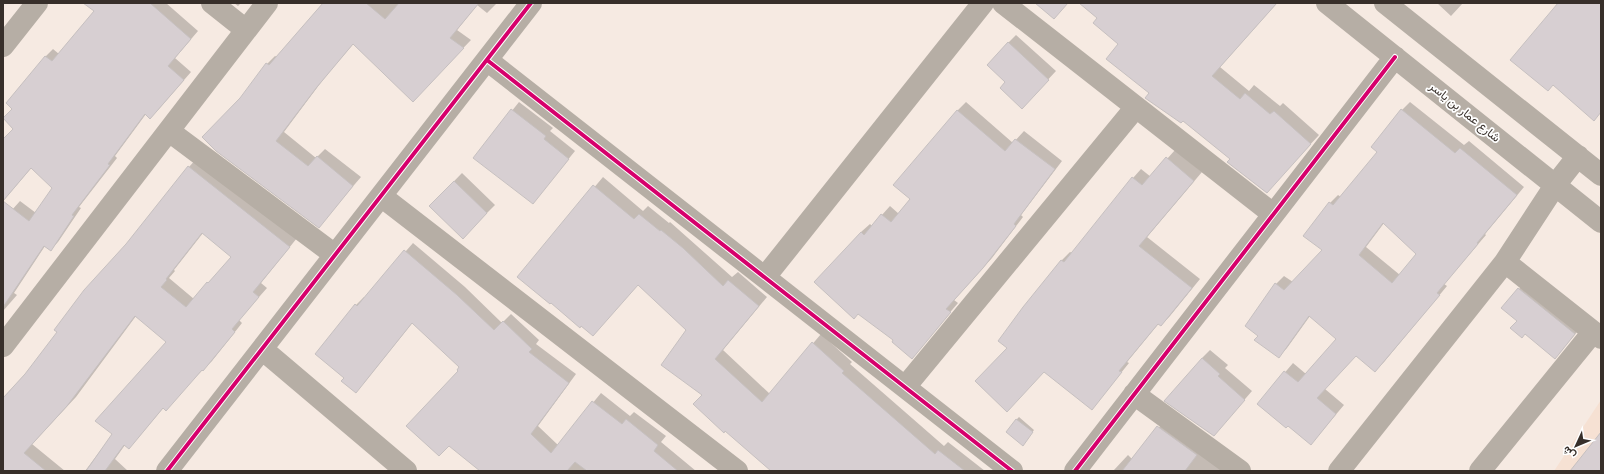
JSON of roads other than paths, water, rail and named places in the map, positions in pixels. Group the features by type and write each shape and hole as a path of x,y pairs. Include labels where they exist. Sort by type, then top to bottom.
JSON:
{"street":[{"path":"3,46 37,3"},
{"path":"212,3 246,30"},
{"path":"3,346 267,3"},
{"path":"167,471 531,3"},
{"path":"765,277 983,3"},
{"path":"1003,3 1273,214"},
{"name":"شارع عمار بن ياسر","path":"1328,3 1556,184 1601,222"},
{"path":"1385,3 1601,175"},
{"path":"1075,471 1395,57"},
{"path":"487,60 1012,471"},
{"path":"905,387 1136,107"},
{"path":"169,131 335,255"},
{"path":"1339,471 1506,262 1556,184 1578,156"},
{"path":"381,196 728,468"},
{"path":"1480,471 1597,335 1506,262"},
{"path":"262,349 406,471"},
{"path":"1134,394 1240,471"}]}
